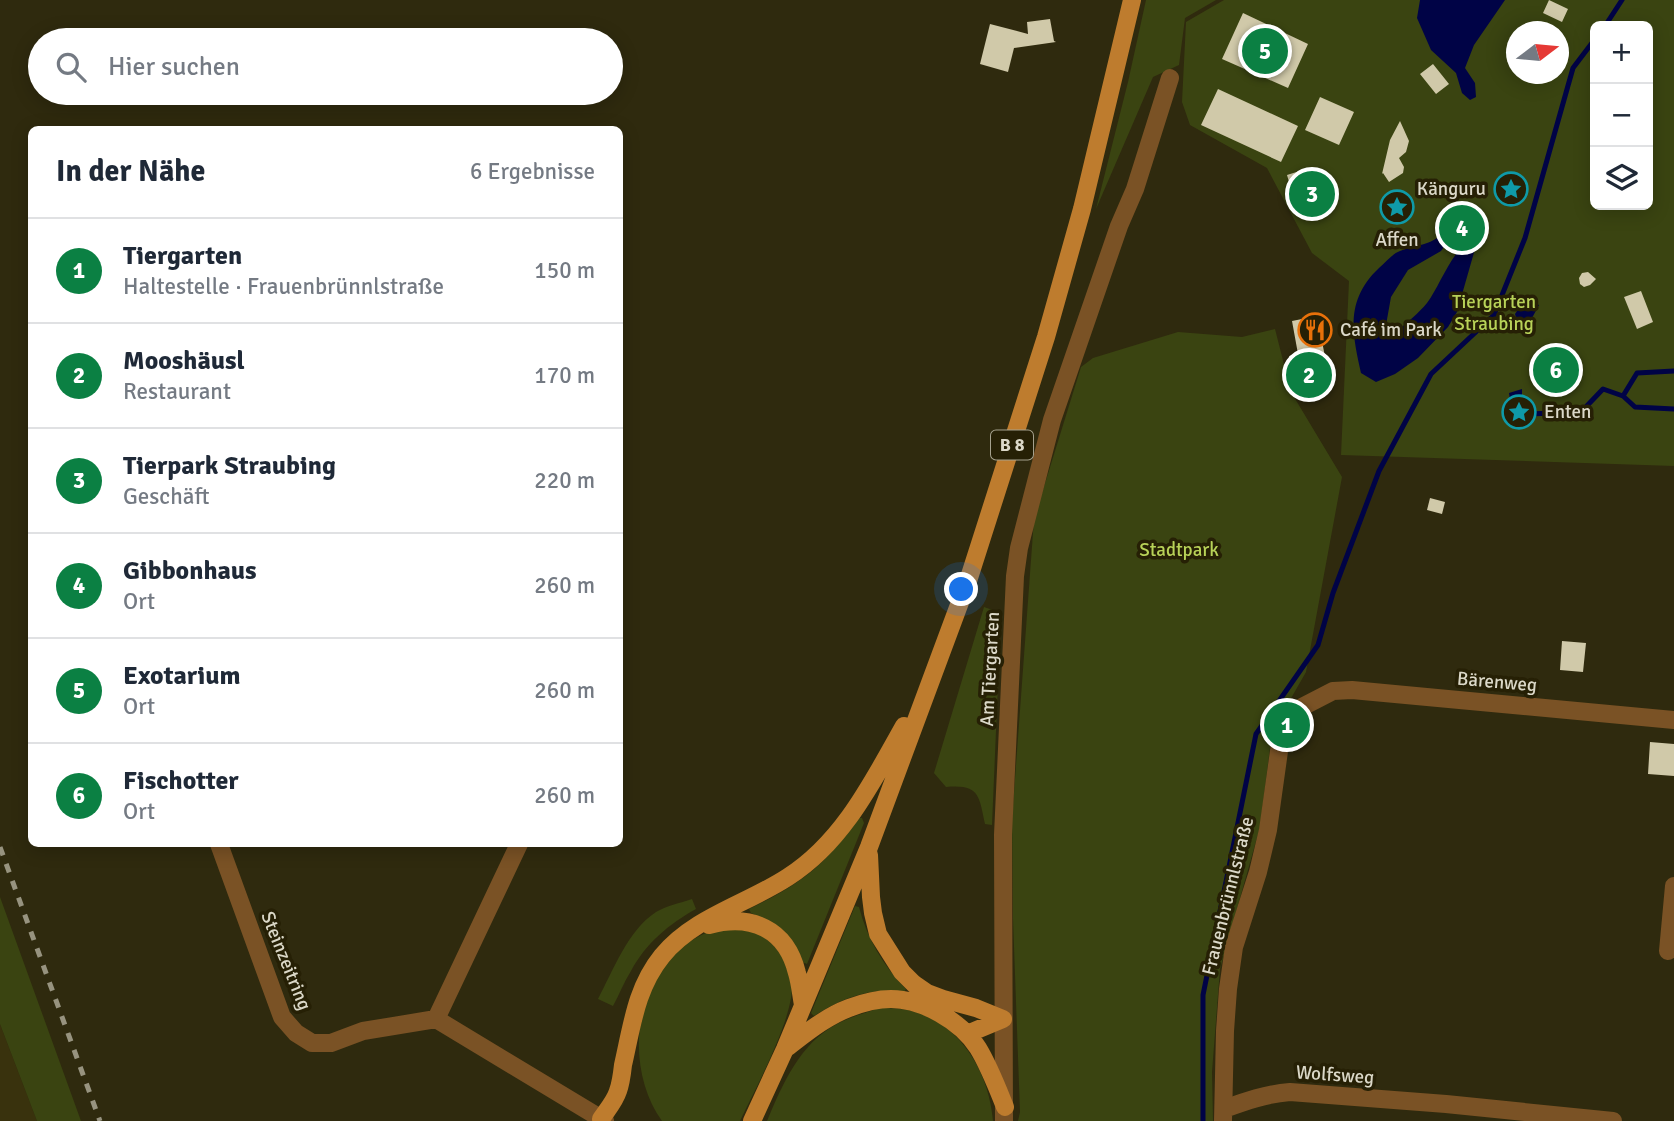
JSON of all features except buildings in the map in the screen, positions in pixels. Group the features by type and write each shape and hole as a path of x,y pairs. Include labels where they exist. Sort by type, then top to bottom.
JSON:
{"main road":[{"name":"B 8","path":"752,1121 869,847 969,578 1046,337 1082,209 1132,0"},
{"path":"603,1120 618,1093 635,1008 650,972 672,945 695,928 789,877 828,843 867,793 931,677"},
{"path":"869,847 873,913 878,934 902,972 927,993 976,1007 1003,1020"},
{"path":"695,928 735,920 750,922 772,933 785,946 794,963 803,1005"},
{"path":"785,1049 825,1020 849,1008 890,999 909,1001 940,1014 967,1034 994,1079 1004,1114"},
{"path":"967,1034 1003,1020"}],"street":[{"name":"Am Tiergarten","path":"1004,1114 1003,835 1018,548 1052,419 1119,226 1135,189 1170,78"},
{"name":"Bärenweg","path":"1317,698 1333,691 1352,690 1674,720"},
{"name":"Frauenbrünnlstraße","path":"1223,1115 1225,1031 1234,947 1258,872 1268,830 1280,744 1290,716 1317,698"},
{"name":"Steinzeitring","path":"220,847 282,1017 296,1033 312,1043 331,1043 363,1031 436,1018"},
{"path":"518,847 436,1018 603,1120"},
{"path":"1668,951 1674,886"},
{"name":"Wolfsweg","path":"1223,1115 1252,1099 1290,1092 1446,1112 1613,1121"}],"shaded area":[{"path":"1420,0 1505,0 1474,45 1465,68 1475,83 1476,97 1470,100 1462,93 1456,73 1431,50 1417,18"},
{"path":"1444,232 1448,241 1441,251 1408,270 1391,297 1386,325 1398,331 1420,310 1432,296 1459,250 1473,239 1477,242 1457,312 1448,327 1418,358 1395,374 1376,382 1361,373 1355,344 1354,318 1361,292 1368,280 1394,254 1429,242"},
{"path":"1525,299 1539,305 1532,318 1515,333 1518,324 1515,314"},
{"path":"1522,389 1522,406 1528,414 1524,421 1513,419 1509,393"},
{"path":"0,1024 37,1121 0,1121"}],"green space":[{"path":"1146,0 1216,0 1185,18 1179,65 1153,77 1096,209 1128,82"},
{"name":"Tiergarten Straubing","path":"1224,0 1674,0 1674,466 1341,455 1349,281 1312,253 1267,168 1190,125 1182,102 1186,22"},
{"name":"Stadtpark","path":"1275,329 1291,392 1342,477 1306,672 1278,721 1270,748 1260,827 1220,969 1212,1072 1213,1121 1018,1121 1020,1112 1012,820 1034,519 1081,367 1093,358 1178,332 1242,337"},
{"path":"984,607 1001,613 992,825 985,824 976,794 965,787 946,787 934,773"},
{"path":"857,818 862,818 864,823 807,964 802,962 768,921 751,913 749,909 810,873 831,852"},
{"path":"0,897 81,1121 37,1121 0,1024"},
{"path":"692,899 696,909 651,943 628,975 613,1006 598,999 637,929 656,912"},
{"path":"855,906 859,907 866,930 877,951 906,989 904,992 880,991 857,995 814,1016 811,1013"},
{"path":"725,927 758,933 781,954 789,968 792,984 787,1015 740,1121 662,1121 650,1099 642,1075 640,1022 647,997 658,974 674,954 698,937"},
{"path":"879,1008 901,1009 921,1014 938,1022 953,1034 977,1065 985,1083 993,1121 767,1121 786,1079 813,1042 837,1024"}],"waterway":[{"path":"1608,21 1622,0"},
{"path":"1203,1121 1203,995 1256,734 1318,645 1333,593 1379,471 1431,374 1494,315 1525,238 1573,68 1590,46"},
{"path":"1623,396 1637,373 1674,371"},
{"path":"1528,414 1581,412 1603,389 1623,396 1635,407 1674,409"}],"railway":[{"path":"0,847 100,1121"}],"place":[{"name":"Exotarium","path":"1265,51"},
{"name":"Känguru","path":"1511,189"},
{"name":"Tierpark Straubing","path":"1312,194"},
{"name":"Affen","path":"1397,207"},
{"name":"Gibbonhaus","path":"1462,228"},
{"name":"Café im Park","path":"1315,330"},
{"name":"Fischotter","path":"1556,370"},
{"name":"Mooshäusl","path":"1309,375"},
{"name":"Enten","path":"1519,412"},
{"name":"Tiergarten","path":"1287,725"}]}
